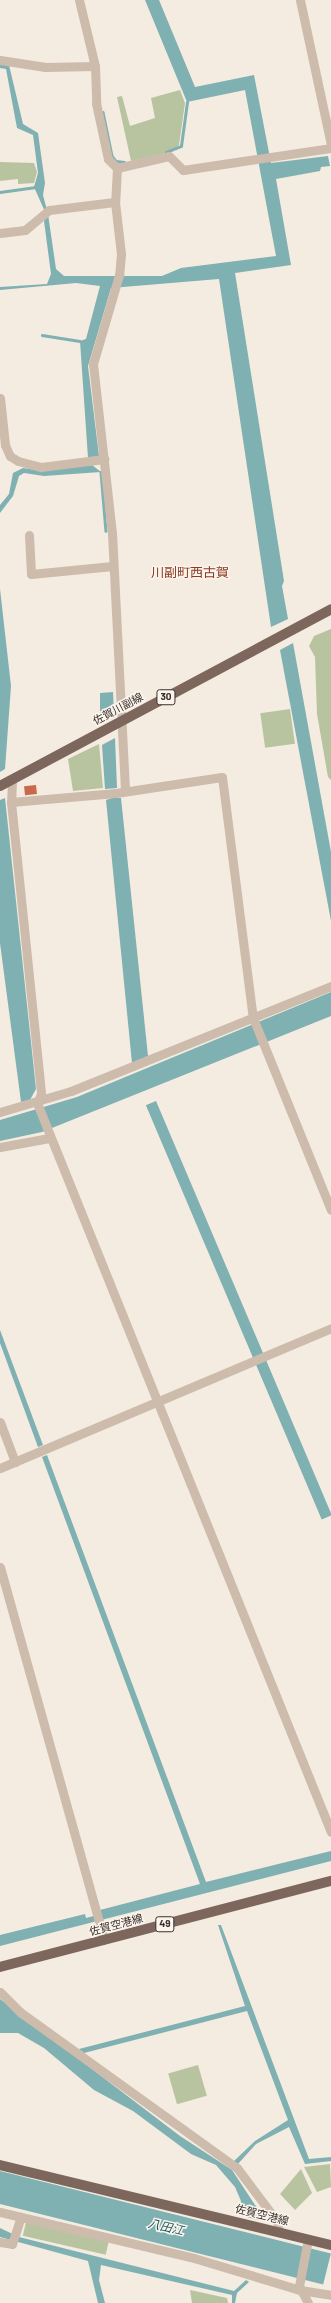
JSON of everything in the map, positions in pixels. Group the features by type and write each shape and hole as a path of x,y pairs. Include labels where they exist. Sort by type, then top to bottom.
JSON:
{"main road":[{"name":"佐賀川副線","path":"0,786 331,609"},
{"name":"佐賀空港線","path":"0,1967 331,1881"},
{"name":"佐賀空港線","path":"0,2165 279,2232 307,2241 331,2245"}],"street":[{"path":"79,0 95,66 96,103 108,158 117,168 115,202 121,254 119,275 93,364 104,459 113,566 120,721 125,791"},
{"path":"117,168 169,156 183,170 331,147 300,0"},
{"path":"0,60 45,67 95,66"},
{"path":"0,233 25,230 34,225 46,212 115,202"},
{"path":"0,398 3,445 10,456 18,461 42,467 104,459"},
{"path":"29,535 31,574 113,566"},
{"path":"11,802 125,791 222,777 253,1018 331,1210"},
{"path":"12,779 11,802 41,1094 37,1103 49,1138 331,1832"},
{"path":"0,1112 37,1103 331,986"},
{"path":"0,1147 49,1138"},
{"path":"0,1468 251,1360 331,1328"},
{"path":"0,1422 15,1462"},
{"path":"0,1567 104,1940"},
{"path":"0,1992 20,2012 234,2166 277,2221 279,2232"},
{"path":"0,2212 194,2258 299,2288 331,2295"},
{"path":"0,2242 15,2238 21,2217"},
{"path":"307,2241 299,2288 308,2303"}],"green space":[{"path":"180,90 185,103 179,145 172,152 131,161 117,97 122,96 130,126 155,118 151,98"},
{"path":"0,162 34,163 37,172 34,183 18,184 18,179 0,181"},
{"path":"331,629 331,780 328,777 317,714 315,657 309,646 314,636"},
{"path":"290,709 295,744 265,748 260,713"},
{"path":"99,744 103,788 73,791 68,759"},
{"path":"198,2065 207,2096 177,2104 168,2074"},
{"path":"330,2164 331,2187 317,2192 304,2167"},
{"path":"301,2169 312,2193 295,2210 280,2194"},
{"path":"26,2222 109,2241 106,2255 23,2236"},
{"path":"190,2290 227,2298 228,2303 192,2303"}],"water":[{"path":"145,0 159,0 195,87 254,75 271,163 328,156 330,166 321,167 320,171 276,179 291,265 235,273 284,581 282,586 288,619 271,627 219,279 111,288 88,366 99,456 88,458 80,341 86,339 100,286 76,283 0,290 0,287 47,284 51,274 44,221 46,214 34,187 38,173 33,135 17,128 6,69 0,68 0,64 9,65 23,124 38,133 45,183 43,195 48,214 56,269 64,276 162,276 181,268 276,256 245,90 187,102"},
{"path":"92,465 101,472 44,476 24,473 19,476 13,496 0,513 0,505 9,494 13,473 23,468 43,471"},
{"path":"0,589 11,686 5,769 0,772"},
{"path":"293,643 331,852 331,921 280,650"},
{"path":"113,692 114,712 100,719 100,693"},
{"path":"115,738 117,788 105,789 102,745"},
{"path":"5,798 36,1089 30,1100 21,1102 0,943 0,800"},
{"path":"121,798 148,1056 132,1063 106,800"},
{"path":"331,992 331,1016 42,1132 0,1141 0,1120 77,1097"},
{"path":"156,1101 331,1513 331,1516 322,1520 146,1105"},
{"path":"0,1330 43,1445 38,1447 0,1343"},
{"path":"47,1455 206,1882 331,1851 331,1861 0,1946 0,1935 85,1914 86,1918 101,1914 100,1910 200,1884 42,1457"},
{"path":"218,1925 221,1925 309,2159 331,2157 331,2161 305,2164 289,2127 256,2144 237,2165 234,2161 255,2141 288,2120 247,2011 84,2053 79,2049 245,2006"},
{"path":"0,1999 180,2136 232,2170 263,2217 258,2220 241,2215 238,2212 241,2201 235,2187 216,2165 191,2154 133,2111 94,2090 44,2048 18,2033 0,2033"},
{"name":"八田江","path":"0,2171 331,2253 323,2285 0,2204"},
{"path":"0,2228 19,2237 234,2291 246,2280 249,2282 237,2293 235,2303 232,2303 232,2295 101,2265 99,2280 105,2303 98,2303 88,2261 0,2237"}],"building":[{"path":"36,785 37,794 25,795 24,786"}],"waterway":[{"path":"166,152 181,146 187,102"},
{"path":"103,112 112,156 116,161 124,162"},
{"path":"0,192 34,187"},
{"path":"42,335 80,341"},
{"path":"101,472 106,531"}],"district":[{"name":"川副町西古賀","path":"190,572"}]}
